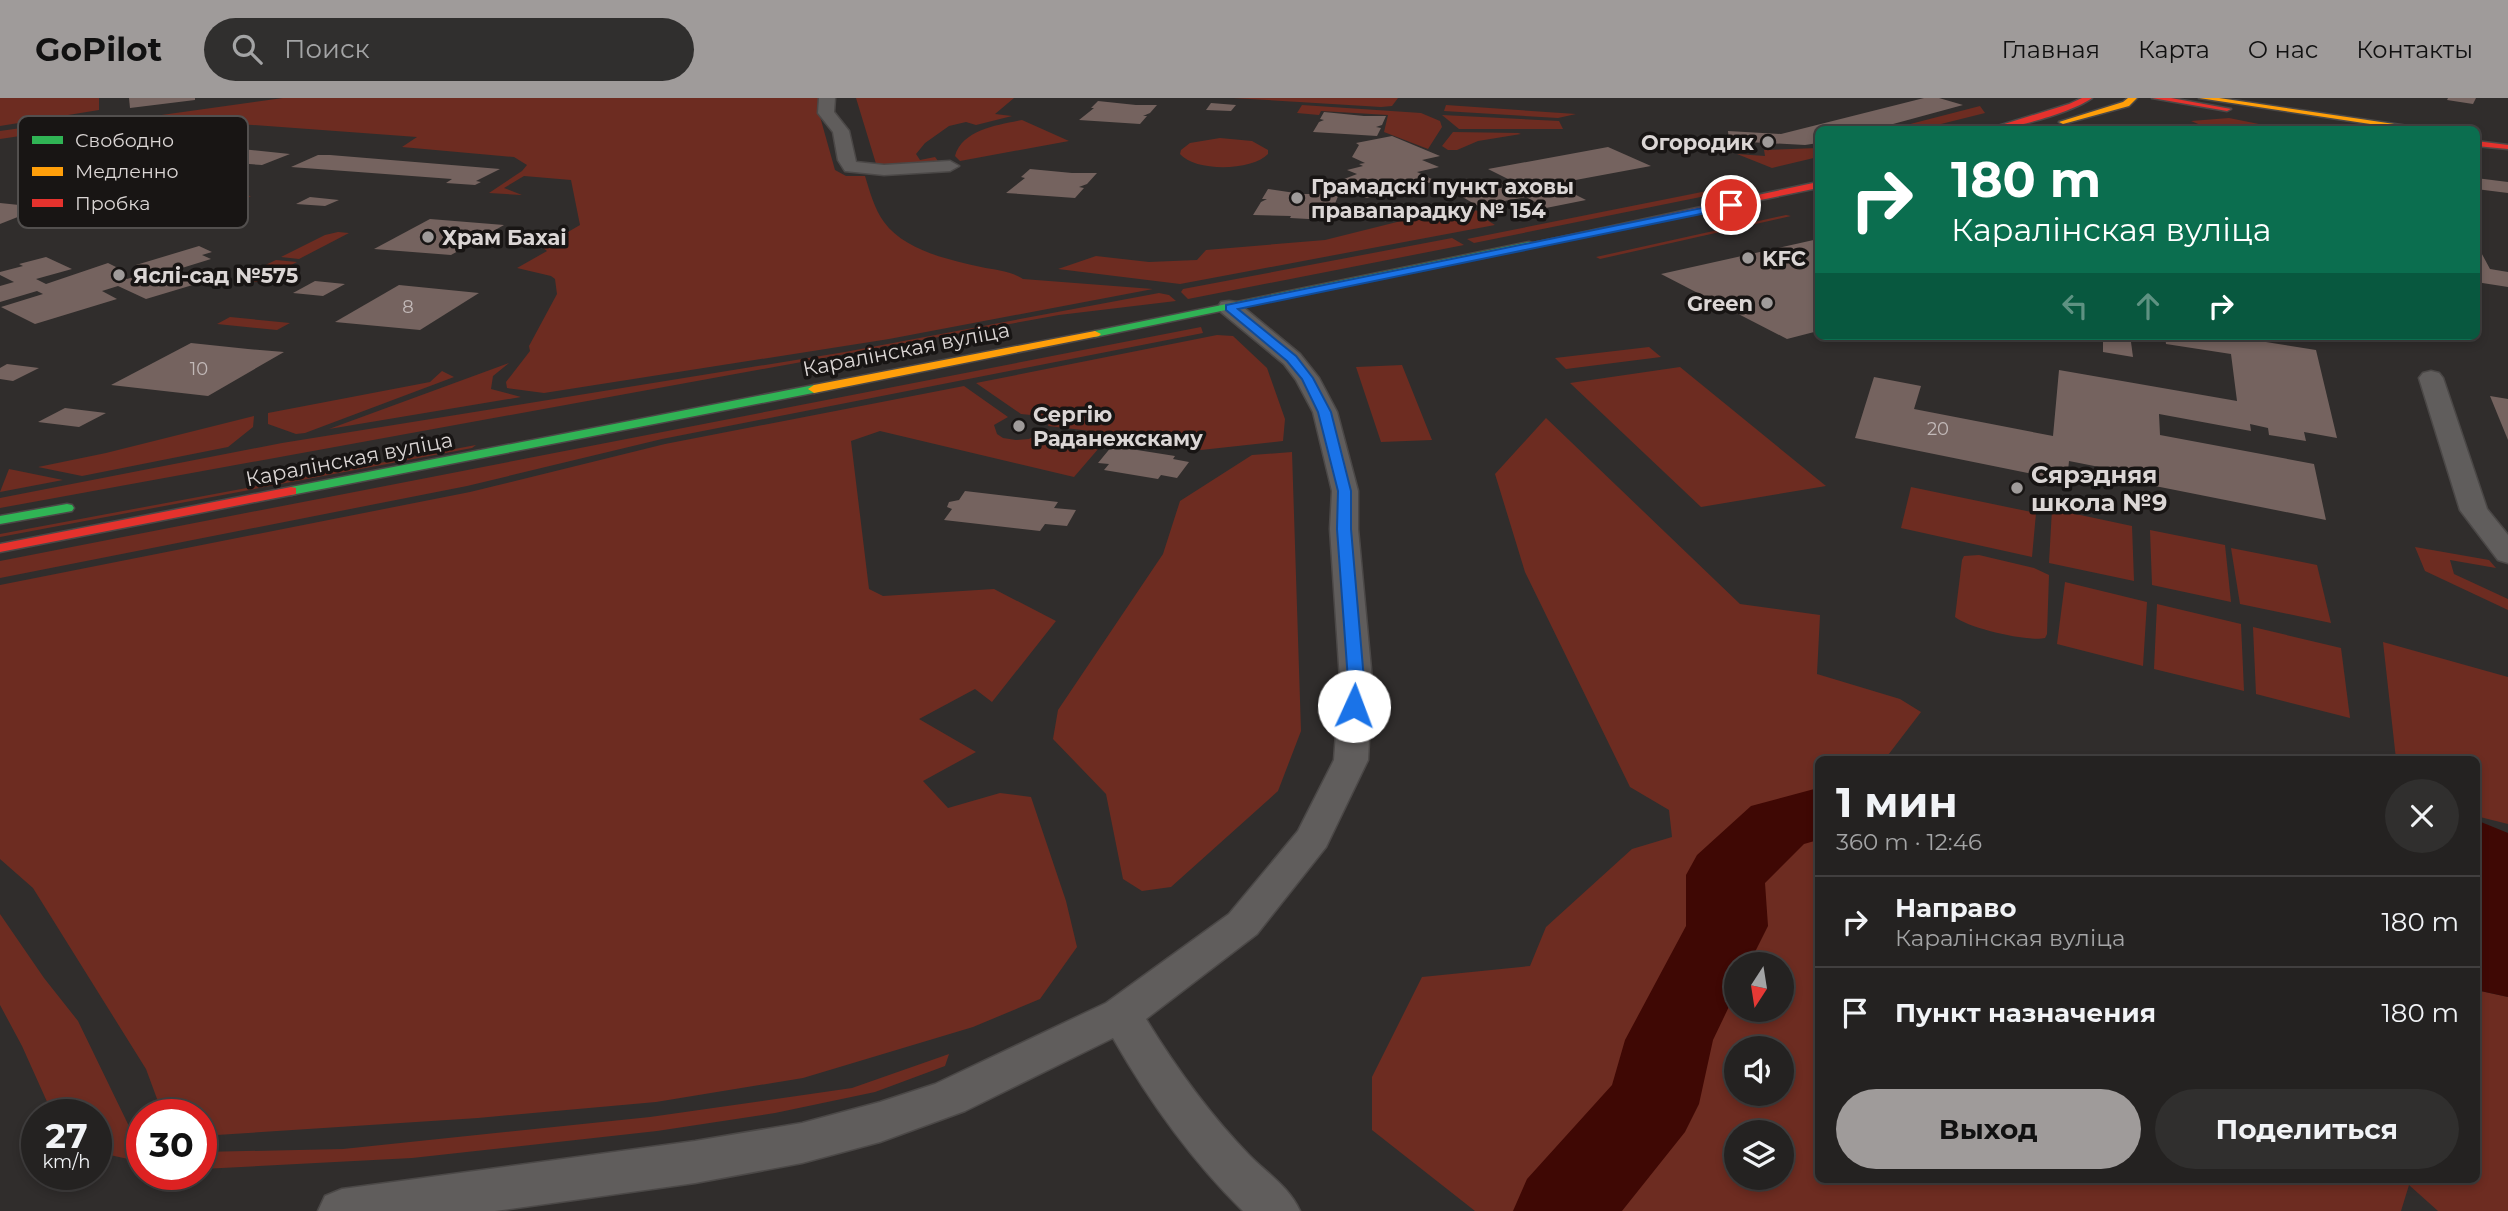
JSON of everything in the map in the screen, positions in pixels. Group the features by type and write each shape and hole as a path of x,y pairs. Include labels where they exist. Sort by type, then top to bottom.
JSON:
{"main road":[{"path":"2003,126 2072,106 2088,98"},
{"path":"2049,126 2126,104 2133,98"},
{"path":"2157,98 2347,126"},
{"path":"2203,98 2402,126"},
{"path":"2480,136 2508,139"},
{"path":"2480,143 2508,146"},
{"name":"Каралінская вуліца","path":"0,548 648,421 1706,202 1815,177"},
{"name":"Каралінская вуліца","path":"900,356 1223,303 1815,186"},
{"path":"639,402 648,421"},
{"path":"0,520 80,505"}],"street":[{"path":"827,98 826,113 841,131 846,160 851,167 884,170 950,166"},
{"path":"342,1211 695,1162 833,1135 891,1119 949,1098 1121,1015 1243,924 1313,838 1351,760 1356,680 1344,529 1345,491 1325,412 1307,378 1292,359 1223,303"},
{"path":"2431,378 2474,510 2508,554"},
{"path":"1121,1015 1162,1083 1233,1170 1276,1211"}],"shaded area":[{"path":"0,98 99,98 99,110 62,116 18,116 18,123 0,126"},
{"path":"283,98 819,98 819,113 835,170 846,176 865,176 875,206 884,222 893,232 915,247 968,264 1008,272 1023,279 1153,289 889,339 544,393 507,388 506,382 530,351 529,346 557,294 555,279 551,276 517,268 547,251 542,247 580,225 571,180 524,176 504,188 522,195 489,193 527,165 514,157 402,147 417,137 248,125 248,116 154,116"},
{"path":"856,98 1014,98 995,114 1012,116 976,125 966,122 949,126 925,143 916,154 920,160 935,157 938,161 877,167"},
{"path":"1233,98 1398,98 1392,106 1381,107"},
{"path":"1302,105 1421,113 1440,121 1442,127 1428,149 1384,132 1388,115 1321,111 1319,115 1297,113"},
{"path":"1446,105 1576,114 1558,118 1444,111"},
{"path":"1980,106 1985,113 1933,126 1903,126"},
{"path":"1442,115 1559,121 1563,129 1459,129"},
{"path":"2229,118 2269,126 2203,126 2191,121"},
{"path":"1022,120 1069,141 960,161 955,156 959,147 974,134 993,126"},
{"path":"18,128 18,136 0,139 0,131"},
{"path":"1453,132 1521,134 1478,141 1457,150 1448,150 1442,146"},
{"path":"1220,138 1252,141 1268,150 1268,154 1250,164 1224,167 1198,164 1180,154 1190,143"},
{"path":"1815,148 1815,158 1772,168 1737,154 1765,156 1764,150"},
{"path":"1747,183 1755,186 1474,243 1467,239"},
{"path":"1468,210 1484,211 1479,215 1495,225 1180,284 1058,269 1096,256 1149,262 1197,260 1206,250 1325,240 1413,218"},
{"path":"1791,216 1600,259 1596,257"},
{"path":"349,233 299,259 281,257 325,235"},
{"path":"1452,238 1464,245 1188,299 1181,292 1183,289"},
{"path":"276,260 297,262 258,282 244,282 251,272"},
{"path":"1159,293 1169,295 1176,301 1059,315 0,508 0,498 282,443 845,352"},
{"path":"230,317 290,323 277,330 217,324"},
{"path":"1201,327 1203,333 662,439 467,486 0,578 0,561"},
{"path":"1217,335 1233,336 1267,368 1285,419 1283,441 1201,450 1185,442 1048,426 1049,423 1041,416 1021,414 976,383"},
{"path":"1649,347 1661,357 1566,369 1555,358"},
{"path":"509,363 493,376 491,389 521,397 329,429"},
{"path":"1402,365 1432,440 1381,442 1356,367"},
{"path":"1680,367 1826,486 1701,507 1570,383"},
{"path":"442,371 454,377 305,433 296,434 268,424 268,413 430,382"},
{"path":"964,386 1008,417 994,425 997,434 1003,438 1029,439 1045,430 1105,441 1074,477 880,431 851,441 869,589 883,596 994,589 1056,621 992,702 975,689 919,719 976,752 923,781 948,808 1000,793 1031,797 1066,901 1077,947 1040,999 973,1027 803,1078 656,1102 478,1118 217,1135 217,1099 157,1099 146,1069 33,888 0,859 0,585 470,492 665,444"},
{"path":"254,416 253,427 228,447 82,476 38,467 106,453"},
{"path":"1546,418 1740,604 1820,615 1817,674 1900,699 1921,712 1887,756 1815,756 1815,1183 2480,1183 2480,991 2508,997 2508,1211 2438,1211 2409,1185 2401,1211 1475,1211 1372,1130 1372,1077 1422,977 1530,966 1546,927 1632,849 1672,837 1669,810 1630,787 1525,572 1495,474"},
{"path":"476,445 472,448 0,537 0,534"},
{"path":"1292,452 1301,731 1278,791 1171,887 1142,891 1123,879 1106,794 1053,739 1058,710 1163,554 1180,501 1252,455"},
{"path":"9,469 63,480 0,492"},
{"path":"1911,487 2036,513 2032,557 1901,528"},
{"path":"2052,509 2132,526 2134,581 2049,563"},
{"path":"2150,530 2225,545 2231,602 2152,585"},
{"path":"2415,547 2489,560 2496,568 2450,560 2454,574 2508,599 2508,610 2425,571"},
{"path":"2231,548 2317,565 2331,623 2240,604"},
{"path":"1979,555 2034,568 2049,575 2045,638 1998,633 1955,617 1962,560 1964,556"},
{"path":"2065,582 2147,602 2143,666 2057,644"},
{"path":"2157,604 2241,624 2244,691 2154,669"},
{"path":"2253,627 2341,648 2350,718 2256,694"},
{"path":"2383,642 2508,677 2508,824 2480,817 2480,756 2396,756"},
{"path":"2480,822 2508,833 2508,997 2480,991"},
{"path":"0,914 44,978 78,1021 126,1120 126,1159 112,1155 112,1099 46,1099 0,1005"},
{"path":"949,1054 945,1066 875,1092 775,1113 657,1131 412,1158 217,1168 217,1152 343,1149 650,1117 852,1088"}],"building":[{"path":"129,98 195,98 195,100 130,108"},
{"path":"1924,98 1939,98 1963,105 1886,126 1815,126 1815,143 1805,145 1729,141 1728,131 1781,134"},
{"path":"2476,98 2473,104 2447,100"},
{"path":"1098,101 1157,105 1143,116 1147,116 1140,124 1079,120 1094,108 1091,108"},
{"path":"1211,103 1236,105 1231,111 1206,110"},
{"path":"1324,112 1386,116 1382,125 1376,127 1381,128 1377,136 1313,132 1319,122 1324,120 1320,119"},
{"path":"1392,136 1440,156 1422,160 1439,167 1417,172 1436,181 1366,198 1334,183 1357,174 1347,170 1365,163 1352,157 1359,145 1356,143"},
{"path":"1608,147 1651,166 1554,184 1586,200 1546,208 1526,197 1478,206 1459,195 1506,187 1499,183 1512,181 1488,169"},
{"path":"248,150 290,154 262,165 248,164"},
{"path":"318,155 500,169 476,181 481,182 475,185 446,183 452,179 291,167"},
{"path":"1030,169 1097,173 1087,184 1079,187 1084,188 1075,198 1006,193 1025,178 1021,177"},
{"path":"2480,178 2508,182 2508,193 2480,190"},
{"path":"1268,189 1302,194 1339,194 1334,206 1328,205 1327,209 1332,209 1327,220 1253,215 1261,202 1267,199 1262,199"},
{"path":"310,197 339,200 325,206 296,204"},
{"path":"0,203 18,205 18,217 0,224"},
{"path":"430,219 504,225 451,255 374,249"},
{"name":"Green","path":"1815,240 1815,332 1787,339 1661,274"},
{"path":"199,246 212,252 202,255 211,259 169,272 196,284 146,299 118,286 102,291 117,299 35,324 1,307 43,294 37,291 0,302 0,286 14,282 0,275 0,272 23,266 19,264 46,257 72,269 36,279 46,284 108,263 126,272 117,274 127,279 151,272 136,265"},
{"path":"2480,250 2490,269 2508,272 2508,287 2480,283"},
{"path":"315,281 345,284 323,296 293,293"},
{"path":"399,285 479,293 420,330 335,322"},
{"path":"2103,340 2120,340 2131,342 2133,357 2103,352"},
{"path":"2166,340 2253,340 2316,350 2337,438 2304,432 2306,441 2269,435 2268,428 2250,424 2251,431 2159,414 2160,435 2314,464 2326,520 2155,486 2155,478 2069,461 2067,481 1855,438 1874,377 1921,386 1914,409 2053,436 2059,370 2237,401 2231,354 2166,344"},
{"path":"191,343 284,352 208,396 111,385"},
{"path":"7,364 39,368 13,381 0,379 0,368"},
{"path":"2490,396 2508,399 2508,440"},
{"path":"65,408 106,413 79,427 38,422"},
{"path":"1112,446 1175,456 1173,459 1189,462 1177,478 1161,475 1158,479 1104,470 1109,464 1098,463"},
{"path":"965,491 1058,502 1054,508 1076,510 1067,526 1045,524 1040,531 944,520 952,509 947,507 949,502 959,500"}],"waterway":[{"path":"1562,1211 1653,1104 1669,1040 1727,926 1725,875 1778,825 1815,815"}],"traffic: fast":[{"path":"1095,334 1529,245"},
{"path":"291,491 814,389"},
{"path":"0,520 67,508"}],"traffic: slow":[{"path":"2063,122 2126,104 2133,98"},
{"path":"2203,98 2402,126"},
{"path":"814,389 1095,334"}],"traffic: jam":[{"path":"2003,126 2072,106 2088,98"},
{"path":"2156,98 2227,109"},
{"path":"2480,144 2508,147"},
{"path":"1529,245 1815,186"},
{"path":"0,548 291,491"}],"place":[{"name":"Огородик","path":"1768,142"},
{"name":"Грамадскі пункт аховы правапарадку № 154","path":"1297,198"},
{"name":"Храм Бахаі","path":"428,237"},
{"name":"KFC","path":"1748,258"},
{"name":"Яслі-сад №575","path":"119,275"},
{"name":"Green","path":"1767,303"},
{"name":"Сергію Раданежскаму","path":"1019,426"},
{"name":"Сярэдняя школа №9","path":"2017,488"}],"route":[{"path":"1354,706 1356,680 1344,529 1345,491 1325,412 1307,378 1292,359 1229,307 1731,205"}]}
